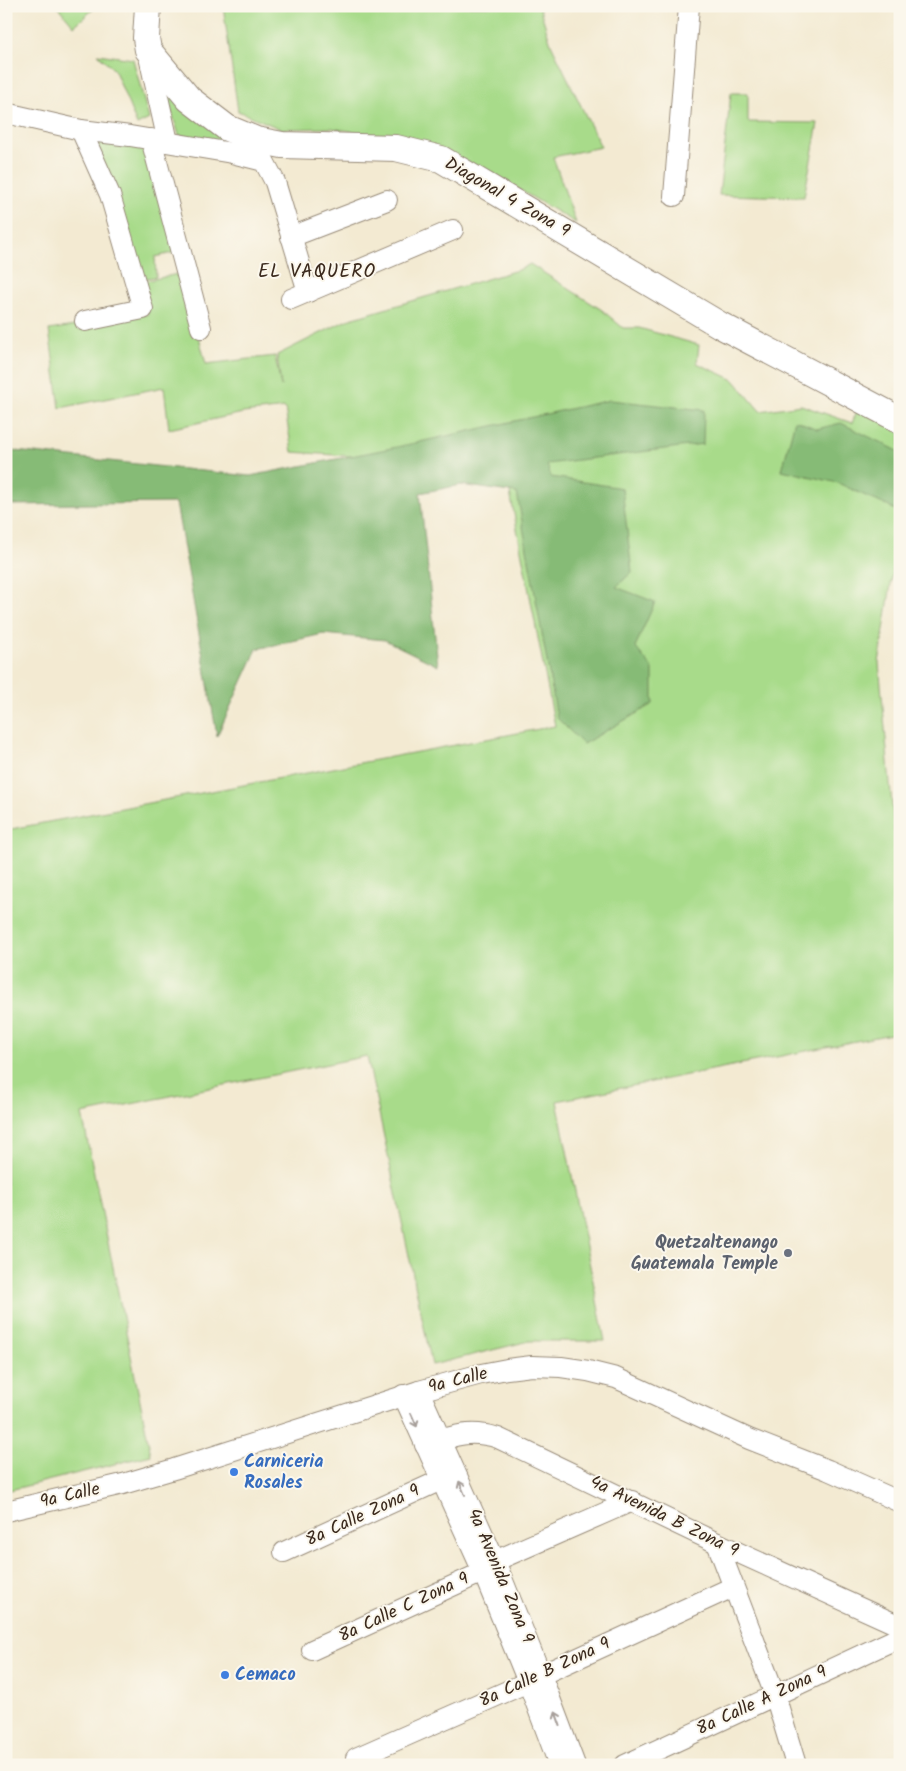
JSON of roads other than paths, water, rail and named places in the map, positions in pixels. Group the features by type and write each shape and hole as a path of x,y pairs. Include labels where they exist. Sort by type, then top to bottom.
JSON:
{"main road":[{"path":"148,6 146,38 148,50"},
{"name":"Diagonal 4 Zona 9","path":"148,50 189,99 206,114 227,128 256,140 282,145 396,148 442,159 720,325 900,420"}],"street":[{"path":"674,196 689,6"},
{"path":"148,50 159,141 201,328"},
{"path":"6,113 82,130 159,141 264,161 275,182 291,238 300,295 453,230"},
{"path":"82,130 110,194 143,309 85,321"},
{"path":"291,238 387,200"},
{"name":"9a Calle","path":"6,1512 123,1484 411,1393 507,1369 532,1366 588,1370 616,1378 749,1439 828,1470 900,1502"},
{"name":"4a Avenida Zona 9","path":"411,1393 489,1567 535,1678 575,1765"},
{"name":"4a Avenida B Zona 9","path":"433,1442 472,1432 485,1433 498,1438 717,1543 900,1626"},
{"name":"4a Avenida Zona 9","path":"433,1442 441,1480 489,1567"},
{"name":"8a Calle Zona 9","path":"284,1552 441,1480"},
{"name":"8a Calle C Zona 9","path":"312,1650 632,1501"},
{"path":"717,1543 775,1695 796,1765"},
{"name":"8a Calle B Zona 9","path":"356,1758 733,1587"},
{"name":"8a Calle A Zona 9","path":"625,1765 900,1637"},
{"name":"4a Avenida Zona 9","path":"535,1678 559,1765"}],"place":[{"name":"Quetzaltenango Guatemala Temple","path":"788,1253"},
{"name":"Carniceria Rosales","path":"234,1472"},
{"name":"Cemaco","path":"225,1675"}],"district":[{"name":"EL VAQUERO","path":"317,272"}]}
